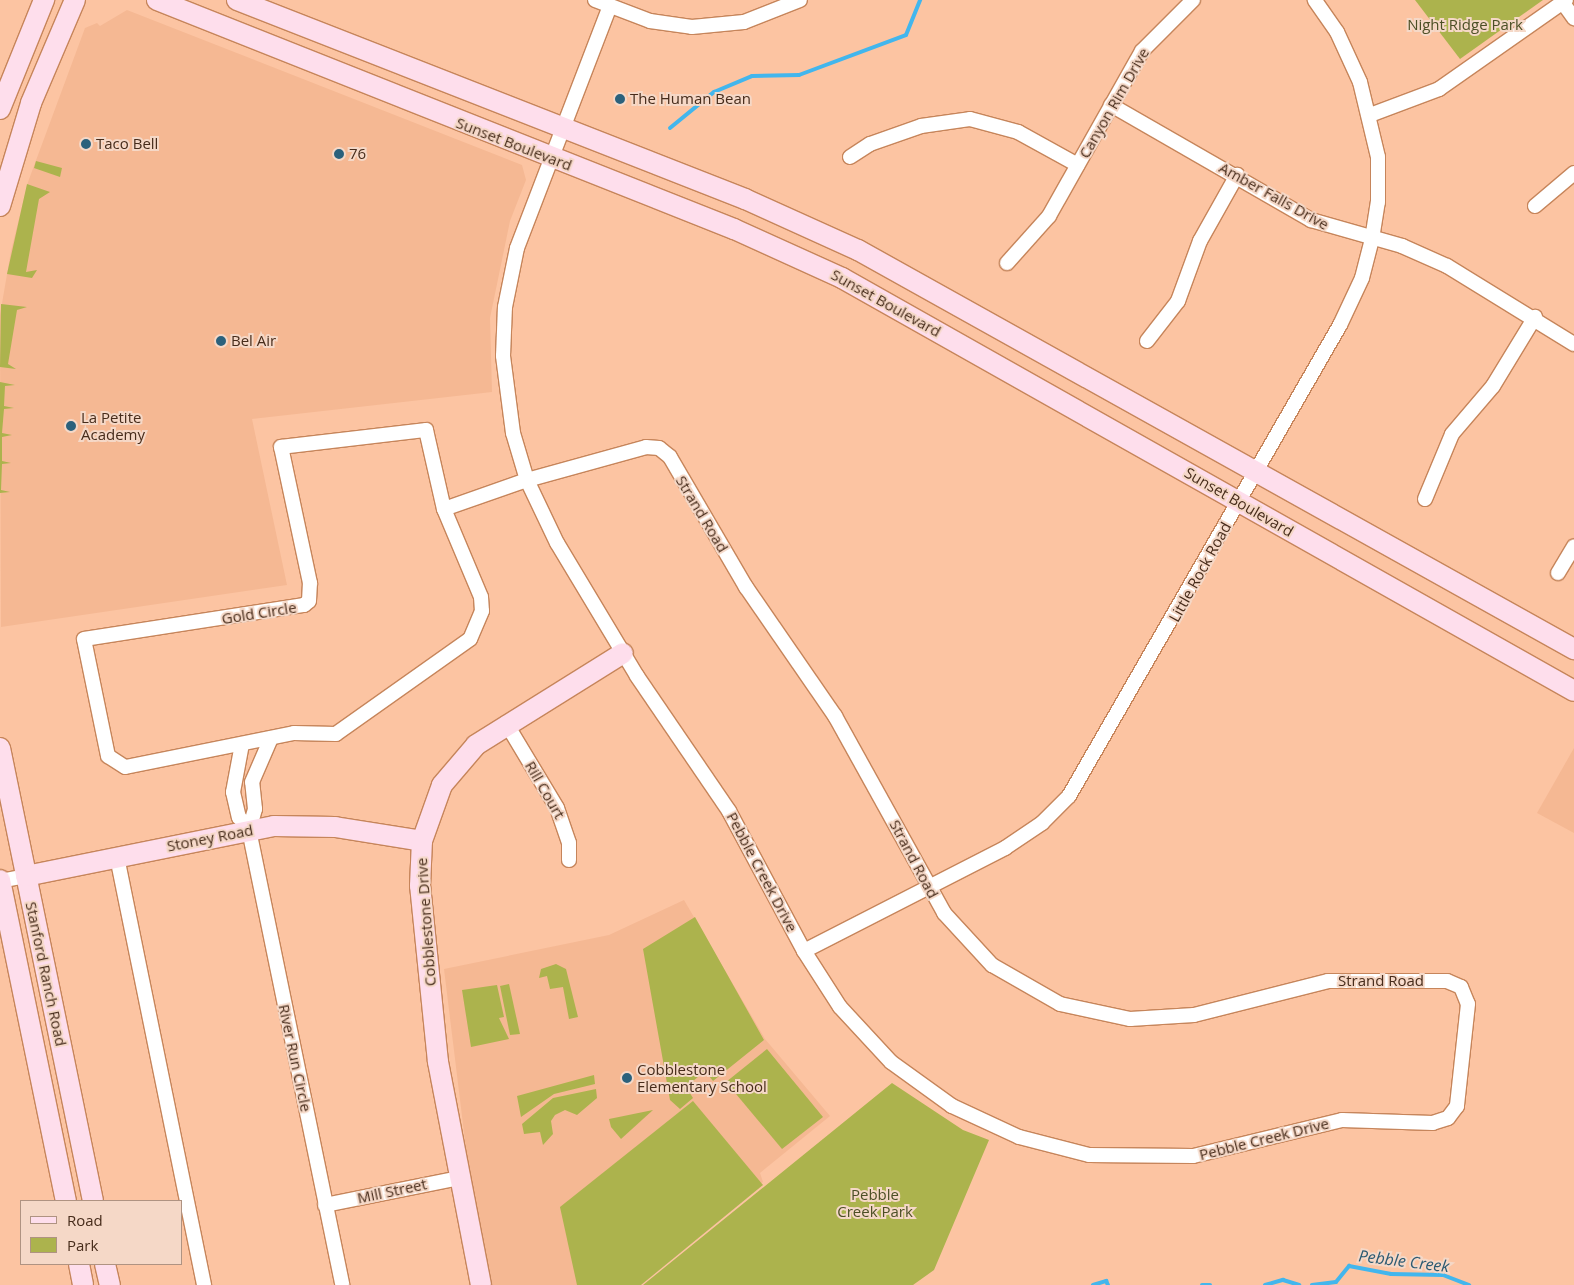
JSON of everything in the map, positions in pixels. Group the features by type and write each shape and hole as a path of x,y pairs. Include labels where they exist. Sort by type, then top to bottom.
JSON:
{"main road":[{"path":"0,109 44,0"},
{"path":"0,206 31,103 75,0"},
{"name":"Sunset Boulevard","path":"157,0 550,158 734,229 842,278 1574,692"},
{"path":"238,0 745,199 858,250 1256,474 1574,649"},
{"name":"Cobblestone Drive","path":"481,1285 459,1178 433,1016 420,886 422,842 435,800 453,769 506,724 623,653"},
{"name":"Stanford Ranch Road","path":"0,748 93,1200"},
{"name":"Stoney Road","path":"26,876 249,830 316,825 422,842"},
{"name":"Stanford Ranch Road","path":"0,881 66,1200"},
{"path":"78,1265 83,1285"},
{"path":"106,1265 110,1285"}],"street":[{"path":"595,0 669,25 722,26 765,17 800,0"},
{"name":"Canyon Rim Drive","path":"1007,263 1049,216 1111,105 1154,35 1193,0"},
{"name":"Little Rock Road","path":"804,951 928,888 1030,832 1075,789 1256,474 1351,303 1372,239 1378,202 1378,157 1370,115 1349,55 1315,0"},
{"path":"1370,115 1439,89 1564,1 1574,18"},
{"name":"Pebble Creek Drive","path":"610,6 517,248 504,322 505,383 527,480 557,543 623,653 729,811 804,951 857,1028 928,1091 1019,1138 1067,1152 1114,1158 1224,1152 1342,1120 1433,1123 1448,1118 1457,1106 1468,1004 1461,987"},
{"name":"Amber Falls Drive","path":"1111,105 1311,220 1421,254 1535,317 1574,344"},
{"path":"850,157 870,144 921,126 970,119 1011,129 1078,164"},
{"path":"1535,206 1574,173"},
{"path":"1147,341 1178,302 1200,241 1237,176"},
{"path":"1425,499 1452,434 1493,386 1535,317"},
{"name":"Gold Circle","path":"426,430 444,509 481,597 482,611 470,638 336,734 294,733 271,738 125,767 108,756 84,640 300,608 308,601 310,583 281,446 426,430"},
{"name":"Strand Road","path":"527,480 646,447 659,448 670,457 750,593 844,732 928,888 974,950 1010,978 1060,1004 1108,1016 1159,1020 1194,1015 1299,986 1361,978 1447,981 1461,987"},
{"path":"444,509 527,480"},
{"path":"1558,573 1574,546"},
{"name":"Rill Court","path":"506,724 557,808 569,843 570,860"},
{"path":"249,830 255,808 252,782 271,738"},
{"path":"242,744 233,792 239,816 249,830"},
{"name":"River Run Circle","path":"249,830 342,1285"},
{"path":"117,858 204,1285"},
{"name":"Stoney Road","path":"0,881 26,876"},
{"name":"Mill Street","path":"325,1205 459,1178"}],"shaded area":[{"path":"127,10 522,165 526,180 510,221 490,318 492,392 252,419 287,585 1,627 0,315 11,251 28,182 85,28 97,23 100,26"},
{"path":"1574,748 1574,833 1537,813"},
{"name":"Cobblestone Elementary School","path":"684,900 765,1039 830,1116 760,1173 763,1182 640,1285 492,1285 468,1165 444,969 609,935"}],"green space":[{"name":"Night Ridge Park","path":"1415,0 1543,0 1460,59"},
{"path":"36,161 62,168 60,177 34,168"},
{"path":"27,184 50,192 39,199 26,272 37,270 32,278 7,274"},
{"path":"1,304 27,307 17,310 8,364 16,369 0,367"},
{"path":"0,382 15,385 5,386 4,406 14,408 4,409 2,433 12,435 2,437 2,461 11,463 2,464 1,490 10,492 0,493"},
{"path":"695,917 764,1040 713,1081 705,1071 686,1087 693,1098 680,1109 670,1100 643,949"},
{"path":"556,964 566,969 578,1017 569,1019 563,987 550,989 547,976 539,978 541,969"},
{"path":"509,984 520,1034 510,1035 500,986"},
{"path":"497,985 504,1017 499,1018 509,1039 471,1047 462,990"},
{"path":"767,1049 823,1117 782,1149 726,1082"},
{"path":"594,1075 595,1084 554,1094 521,1117 517,1096"},
{"name":"Pebble Creek Park","path":"892,1083 963,1130 989,1140 934,1270 913,1285 643,1285"},
{"path":"596,1089 597,1098 577,1115 565,1110 555,1115 551,1121 553,1134 543,1145 540,1132 524,1134 522,1124 553,1098"},
{"path":"693,1101 763,1185 641,1285 577,1285 560,1207"},
{"path":"653,1110 621,1139 611,1127 609,1119"}],"waterway":[{"path":"670,128 714,92 752,76 799,75 906,35 920,0"},
{"name":"Pebble Creek","path":"1312,1285 1336,1282 1349,1266 1391,1274 1443,1275 1469,1285"},
{"name":"Pebble Creek","path":"1265,1285 1283,1280 1299,1285"},
{"name":"Pebble Creek","path":"1093,1285 1106,1281 1108,1285"},
{"name":"Pebble Creek","path":"1202,1285 1210,1285"}],"place":[{"name":"The Human Bean","path":"620,99"},
{"name":"Taco Bell","path":"86,144"},
{"name":"76","path":"339,154"},
{"name":"Bel Air","path":"221,341"},
{"name":"La Petite Academy","path":"71,426"},
{"name":"Cobblestone Elementary School","path":"627,1078"}]}
